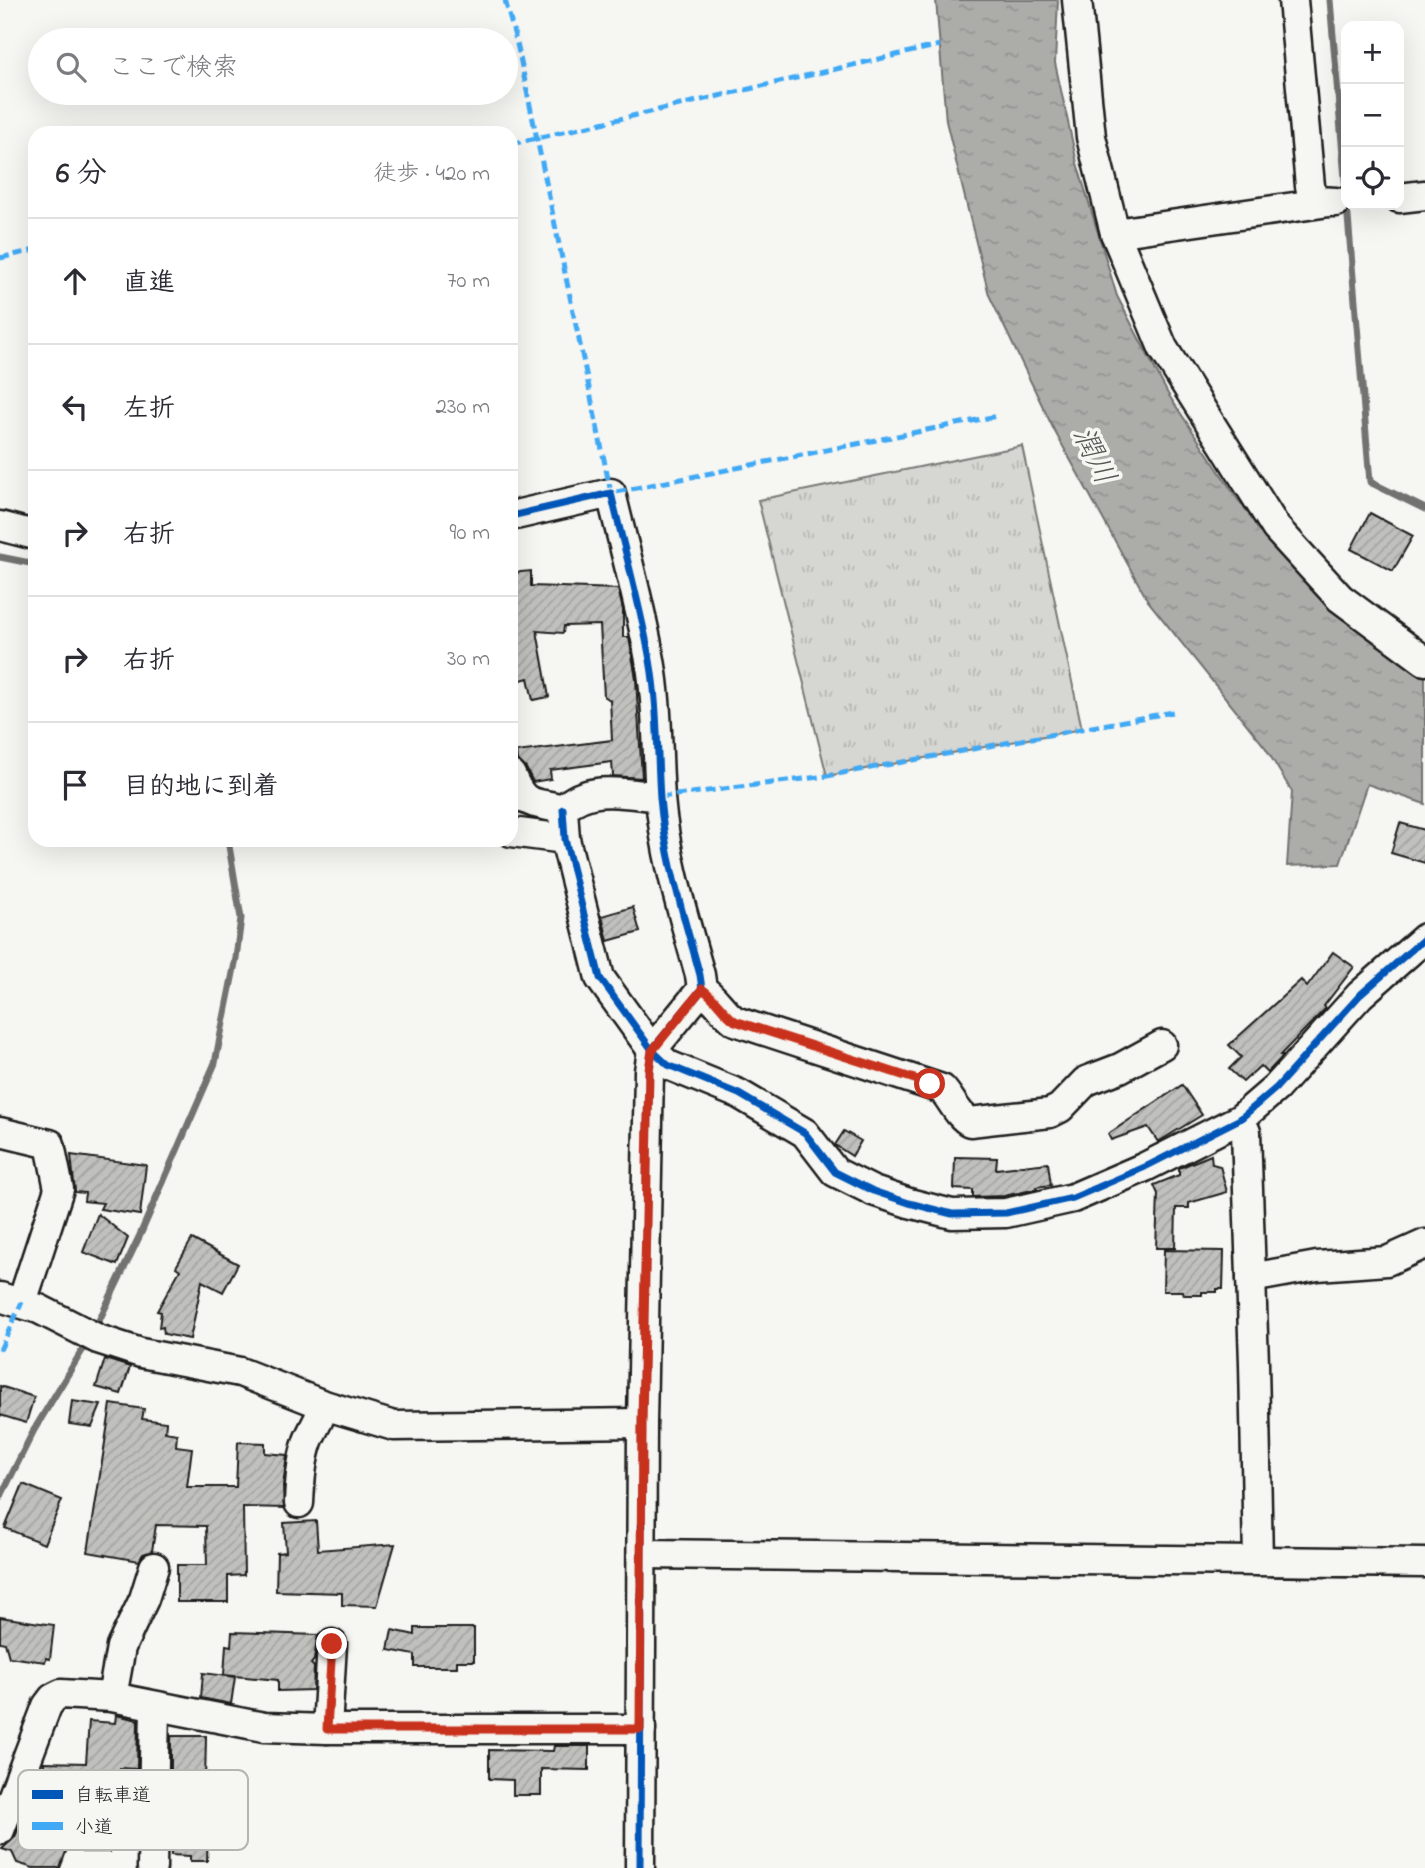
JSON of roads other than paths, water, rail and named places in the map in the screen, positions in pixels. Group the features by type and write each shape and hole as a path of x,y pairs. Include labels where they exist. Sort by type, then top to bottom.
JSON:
{"street":[{"path":"1077,0 1091,137 1115,233 1163,348 1276,528 1340,598 1425,661"},
{"path":"1293,0 1312,196 1317,201 1338,202"},
{"path":"1404,197 1425,195"},
{"path":"1115,233 1338,202"},
{"path":"518,514 611,493 649,659 656,710 660,797 675,886 702,989 652,1051 649,1070 642,1423 640,1868"},
{"path":"0,526 28,533"},
{"path":"660,797 607,790 569,803 563,809 565,839 600,978 652,1051 668,1065 739,1094 804,1133 835,1171 873,1191 952,1214 1006,1213 1073,1198 1145,1167 1240,1119 1276,1088 1360,995 1425,938"},
{"path":"518,793 526,801 563,809"},
{"path":"518,833 565,839"},
{"path":"702,989 735,1021 942,1089 963,1119 970,1122 1050,1113 1060,1108 1086,1081 1121,1068 1162,1045"},
{"path":"1240,1119 1247,1132 1258,1561"},
{"path":"0,1132 50,1144 59,1189 11,1300 39,1309 98,1339 142,1353 240,1372 324,1405 394,1426 642,1423"},
{"path":"1251,1278 1317,1266 1387,1261 1425,1244"},
{"path":"299,1503 308,1441 321,1417 324,1405"},
{"path":"643,1554 1425,1563"},
{"path":"113,1697 121,1647 144,1599 155,1567"},
{"path":"327,1729 332,1644"},
{"path":"23,1770 47,1706 53,1698 61,1694 113,1697 264,1727 640,1729"},
{"path":"154,1770 155,1706"},
{"path":"0,1830 18,1783"},
{"path":"152,1850 152,1868"}],"water":[{"name":"潤川","path":"936,0 1058,0 1055,63 1077,163 1117,296 1168,394 1238,500 1322,599 1425,671 1425,804 1367,784 1340,864 1287,866 1292,792 1265,747 1148,601 1054,430 989,295 946,121"}],"waterway":[{"path":"1330,0 1342,147"},
{"path":"1347,210 1370,482 1425,509"},
{"path":"0,557 28,563"},
{"path":"94,1331 140,1235 215,1063 236,958 241,918 229,847"},
{"path":"0,1498 34,1430 88,1341"}]}
